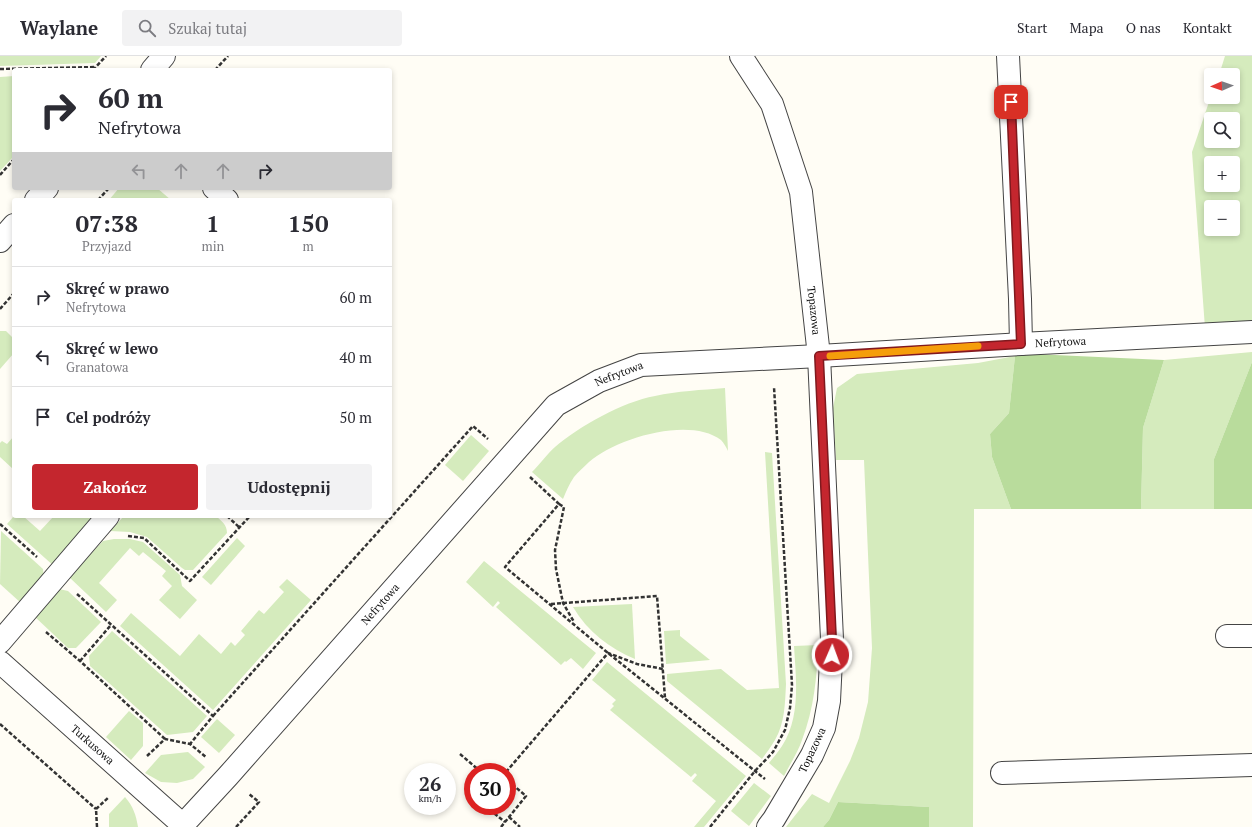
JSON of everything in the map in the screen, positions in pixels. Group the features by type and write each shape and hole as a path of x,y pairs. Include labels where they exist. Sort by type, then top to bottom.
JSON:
{"street":[{"path":"154,68 164,56"},
{"name":"Topazowa","path":"740,56 772,104 801,192 819,356 832,639 829,701 824,728 812,756 768,827"},
{"path":"1008,56 1021,344"},
{"path":"38,198 45,190"},
{"path":"216,190 225,198"},
{"path":"0,241 12,227"},
{"name":"Nefrytowa","path":"183,826 556,405 599,381 641,365 1252,332"},
{"path":"0,642 106,518"},
{"path":"1227,636 1252,636"},
{"name":"Turkusowa","path":"0,662 183,826"},
{"path":"1002,773 1252,765"}],"path":[{"path":"48,68 96,67 106,56"},
{"path":"217,68 228,56"},
{"path":"0,69 12,69"},
{"path":"0,175 12,161"},
{"path":"100,198 107,190"},
{"path":"0,309 12,296"},
{"path":"710,827 755,771 773,752 785,730 790,708 792,685 774,380"},
{"path":"392,516 473,426 490,441"},
{"path":"524,472 564,507 555,550 556,570 563,603 575,624"},
{"path":"559,504 505,567 608,653 770,784"},
{"path":"229,518 239,527"},
{"path":"90,538 124,536 144,538 190,581 248,518"},
{"path":"190,744 213,716 391,518"},
{"path":"0,524 213,716"},
{"path":"550,604 657,596 665,698"},
{"path":"25,613 165,739 190,744 211,761"},
{"path":"80,661 111,625"},
{"path":"608,653 637,664 663,669"},
{"path":"514,763 608,653"},
{"path":"0,724 96,809 97,827"},
{"path":"144,759 165,739"},
{"path":"460,754 470,763"},
{"path":"516,788 526,796 516,808"},
{"path":"96,809 110,795"},
{"path":"236,827 259,802"},
{"path":"496,815 505,822"},
{"path":"501,827 509,817 520,827"}],"green space":[{"path":"0,56 101,56 95,63 0,66"},
{"path":"1225,56 1252,56 1252,326 1205,328 1192,152 1204,117 1204,148 1240,148 1240,112 1206,112 1208,104 1240,104 1240,68 1221,68"},
{"path":"12,76 12,158 0,171 0,77"},
{"path":"117,190 159,190 169,198 111,198"},
{"path":"0,331 6,331 12,337 12,355 0,369"},
{"path":"1252,352 1252,362 1214,459 1214,509 1141,509 1143,428 1164,360"},
{"path":"1033,354 1164,360 1143,428 1141,509 1011,509 992,457 990,434 1009,413 1015,356"},
{"path":"1015,356 1009,413 990,434 992,457 1011,509 974,509 973,827 929,827 929,807 838,802 829,820 823,827 786,827 812,794 829,803 850,761 859,738 868,702 872,648 864,460 836,460 833,408 837,388 857,374 978,363"},
{"path":"1252,362 1252,509 1214,509 1214,459"},
{"path":"725,388 728,451 721,440 708,433 691,430 673,430 634,438 601,453 589,462 574,477 563,499 532,472 552,450 565,439 589,423 615,409 642,399 663,394"},
{"path":"471,435 489,451 463,481 445,465"},
{"path":"12,438 12,468 0,457 0,443 2,441 7,444"},
{"path":"765,452 772,453 786,684 784,713 781,727 775,740 762,759 667,681 667,674 721,669 747,690 779,688"},
{"path":"12,518 25,518 40,531 52,518 99,518 55,567 7,524"},
{"path":"122,518 218,518 225,525 227,533 193,570 185,570 147,537 130,532 110,531"},
{"path":"1,531 43,569 44,579 21,603 0,584"},
{"path":"237,538 245,546 211,585 202,577"},
{"path":"130,539 143,542 180,575 182,586 197,600 180,619 159,600 172,586 162,576 166,571 143,552 139,556 130,548 99,583 117,600 106,612 69,577 103,541"},
{"path":"484,561 596,653 583,669 571,658 561,665 496,607 500,603 498,601 493,607 466,582"},
{"path":"287,579 311,600 213,710 120,626 131,613 180,656 199,634 221,654 231,642 235,646 245,635 241,631 259,610 264,614 284,592 279,587"},
{"path":"59,589 68,591 101,622 76,648 68,648 34,616"},
{"path":"632,604 635,659 616,650 592,632 573,607"},
{"path":"680,630 680,636 710,660 666,664 664,631"},
{"path":"112,631 207,716 193,732 167,735 90,666 89,656"},
{"path":"818,645 816,681 809,717 796,754 784,776 769,763 782,746 788,735 795,710 796,671 794,646"},
{"path":"607,662 746,776 704,827 694,827 716,801 692,781 697,775 695,773 691,777 610,710 614,706 612,704 616,700 592,680"},
{"path":"129,711 143,723 143,746 131,760 106,737"},
{"path":"217,719 235,735 219,753 201,737"},
{"path":"188,752 205,767 193,779 177,783 161,782 145,773 161,755"},
{"path":"754,783 771,796 749,826 731,811"},
{"path":"125,797 134,811 138,827 109,827 109,814"},
{"path":"838,802 929,807 929,827 823,827 829,820"}],"slow traffic":[{"path":"830,356 978,346"}],"route":[{"path":"832,655 819,356 1021,344 1011,102"}]}
